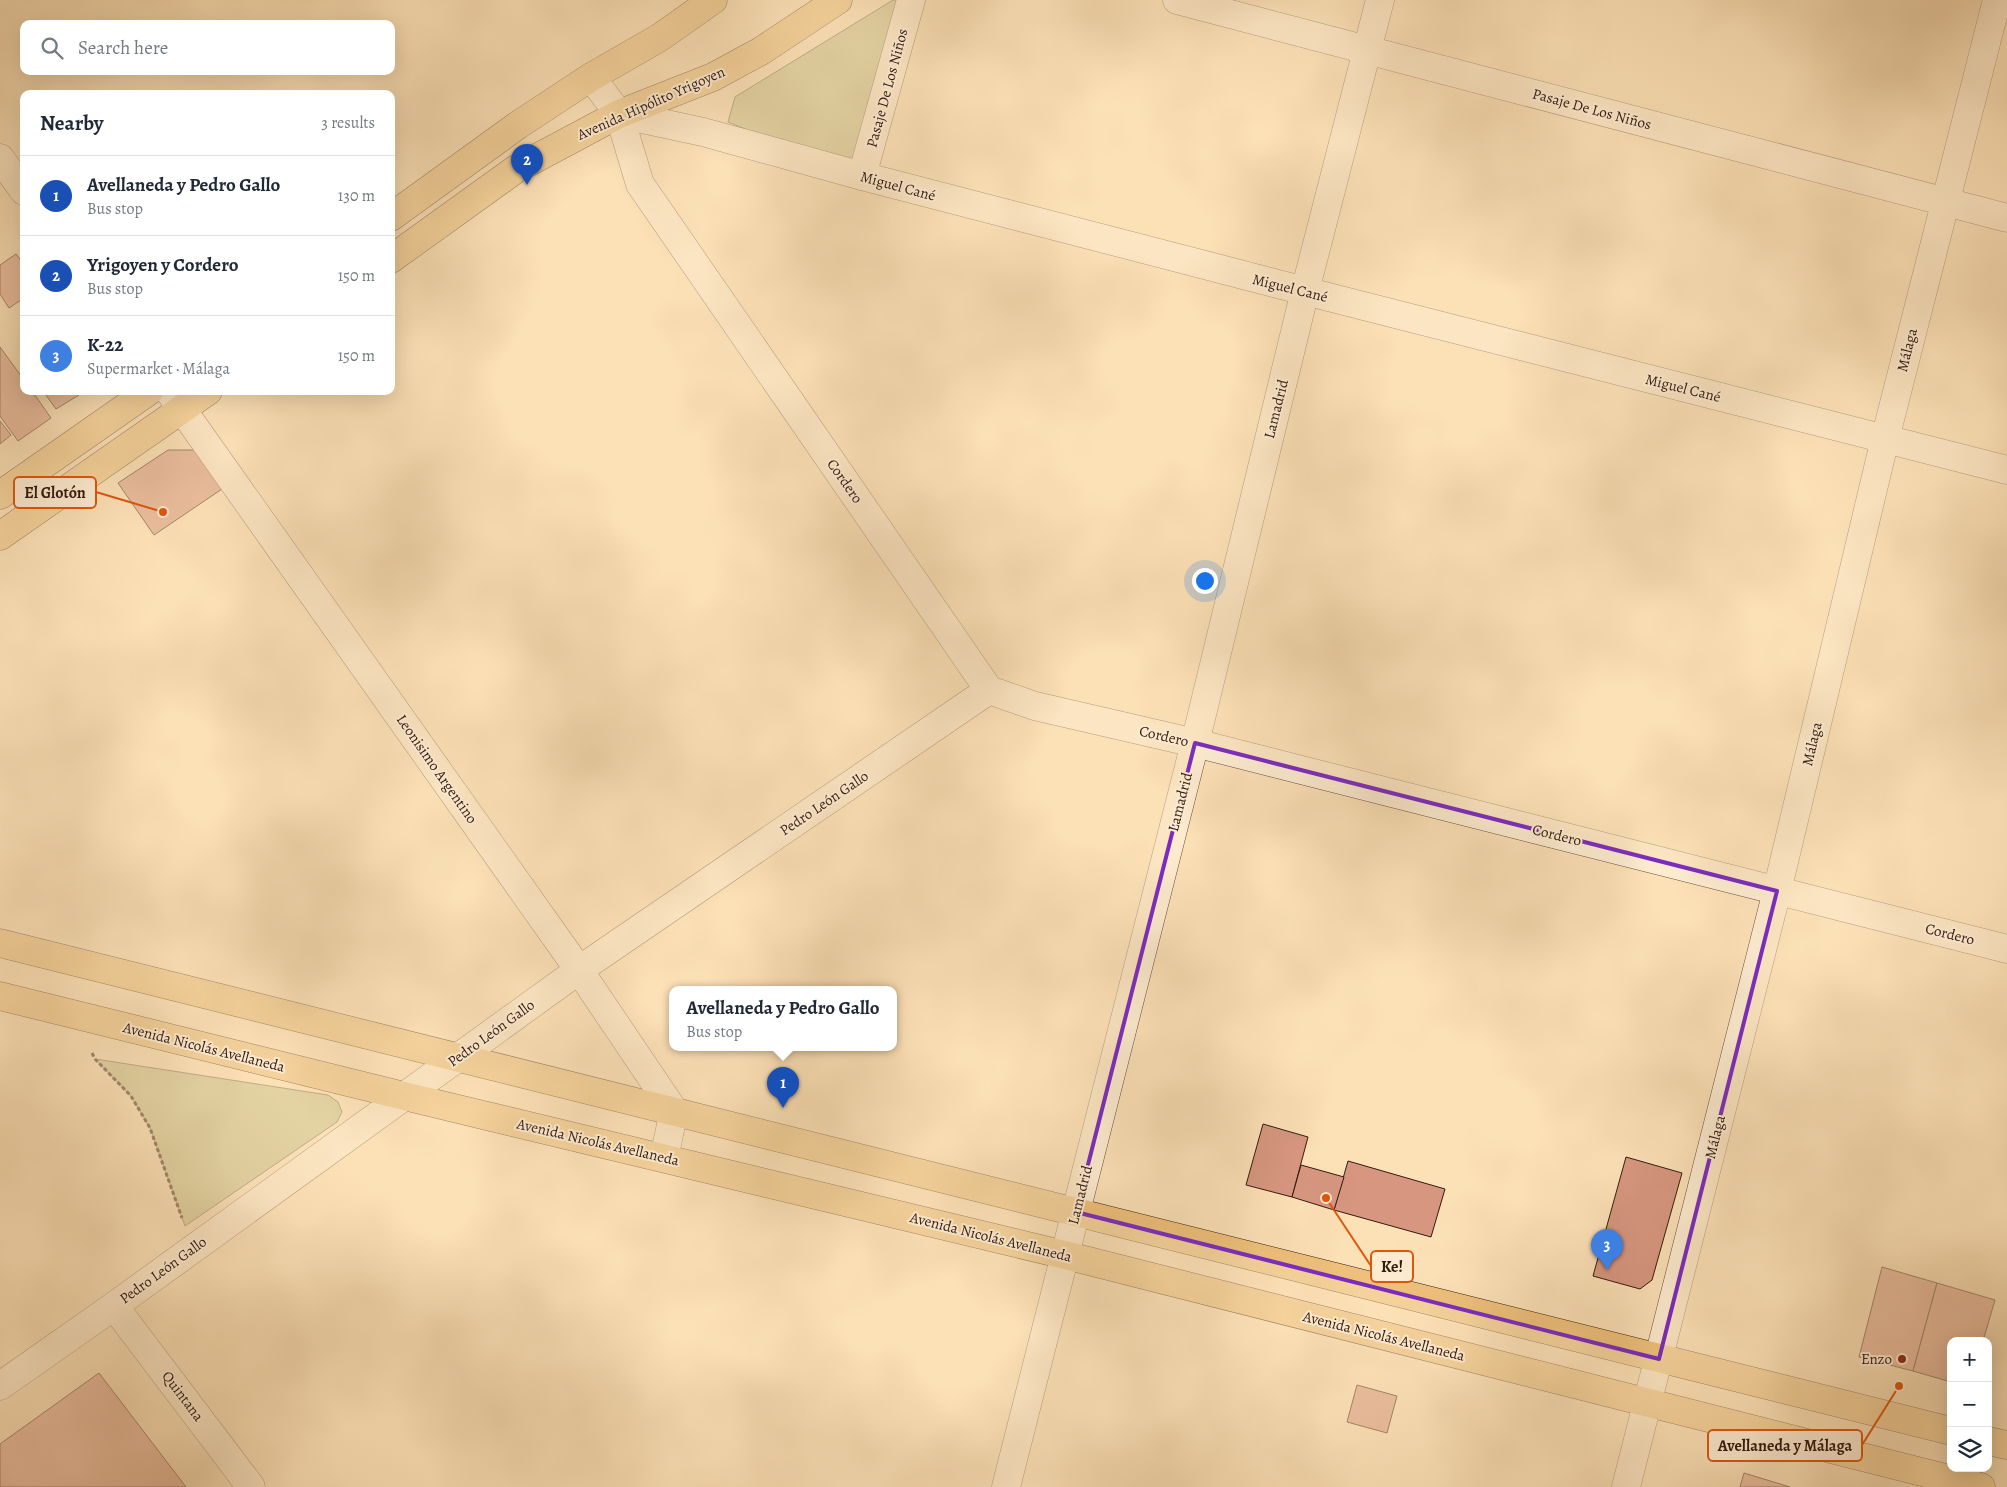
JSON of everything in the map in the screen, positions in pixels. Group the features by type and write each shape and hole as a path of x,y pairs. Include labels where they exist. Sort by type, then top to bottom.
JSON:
{"main road":[{"path":"395,214 518,126 591,78 659,38 713,0"},
{"name":"Avenida Hipólito Yrigoyen","path":"395,256 516,169 619,114 713,77 760,51 838,0"},
{"path":"1,493 143,395"},
{"path":"0,536 175,401 195,395"},
{"path":"0,943 1947,1430"},
{"name":"Avenida Nicolás Avellaneda","path":"0,996 404,1096 1065,1255 1980,1487"},
{"path":"1992,1442 2007,1445"}],"street":[{"name":"Pasaje De Los Niños","path":"862,176 911,0"},
{"name":"Pasaje De Los Niños","path":"1177,0 2007,218"},
{"name":"Lamadrid","path":"1006,1487 1195,743 1305,291 1380,0"},
{"name":"Málaga","path":"1626,1487 1777,891 1885,439 1997,0"},
{"path":"591,78 619,114"},
{"name":"Miguel Cané","path":"619,114 703,132 862,176 1305,291 2007,470"},
{"name":"Cordero","path":"619,114 640,184 989,690 1035,706 1195,743 2007,949"},
{"path":"0,158 20,186"},
{"name":"Leonisimo Argentino","path":"175,401 579,970 674,1111"},
{"name":"Pedro León Gallo","path":"0,1386 114,1306 579,970 989,690"},
{"path":"664,1158 674,1111"},
{"name":"Quintana","path":"114,1306 251,1487"}],"path":[{"path":"77,1015 95,1059 131,1096 150,1128 193,1248"}],"highlighted area":[{"path":"1195,743 1777,891 1659,1359 1076,1212"}],"shaded area":[{"path":"893,0 911,0 862,176 728,122 735,97"},
{"path":"95,1059 328,1095 338,1102 342,1112 337,1122 185,1226 150,1128 131,1096"}],"building":[{"path":"16,254 20,259 20,301 9,308 0,294 0,265"},
{"path":"0,347 20,374 20,395 35,395 51,418 18,441 0,416"},
{"path":"46,395 79,395 56,409"},
{"path":"0,421 11,435 0,444"},
{"path":"168,450 196,450 222,489 154,535 118,483"},
{"path":"1263,1124 1308,1137 1292,1197 1246,1185"},
{"path":"1626,1157 1682,1173 1652,1280 1640,1289 1593,1276"},
{"path":"1348,1161 1445,1189 1431,1237 1334,1210"},
{"path":"1301,1165 1344,1177 1334,1210 1292,1197"},
{"path":"1882,1267 1937,1283 1913,1371 1859,1357"},
{"path":"1937,1283 1995,1300 1984,1337 1947,1337 1947,1381 1913,1371"},
{"path":"99,1373 186,1487 0,1487 0,1444"},
{"path":"1357,1385 1397,1396 1387,1433 1347,1422"},
{"path":"1744,1473 1790,1487 1740,1487"}],"place":[{"name":"Yrigoyen y Cordero","path":"527,185"},
{"name":"El Glotón","path":"163,512"},
{"name":"Avellaneda y Pedro Gallo","path":"783,1108"},
{"name":"Ke!","path":"1326,1198"},
{"name":"K-22","path":"1607,1270"},
{"name":"Enzo","path":"1902,1359"},
{"name":"Avellaneda y Málaga","path":"1899,1386"}]}
